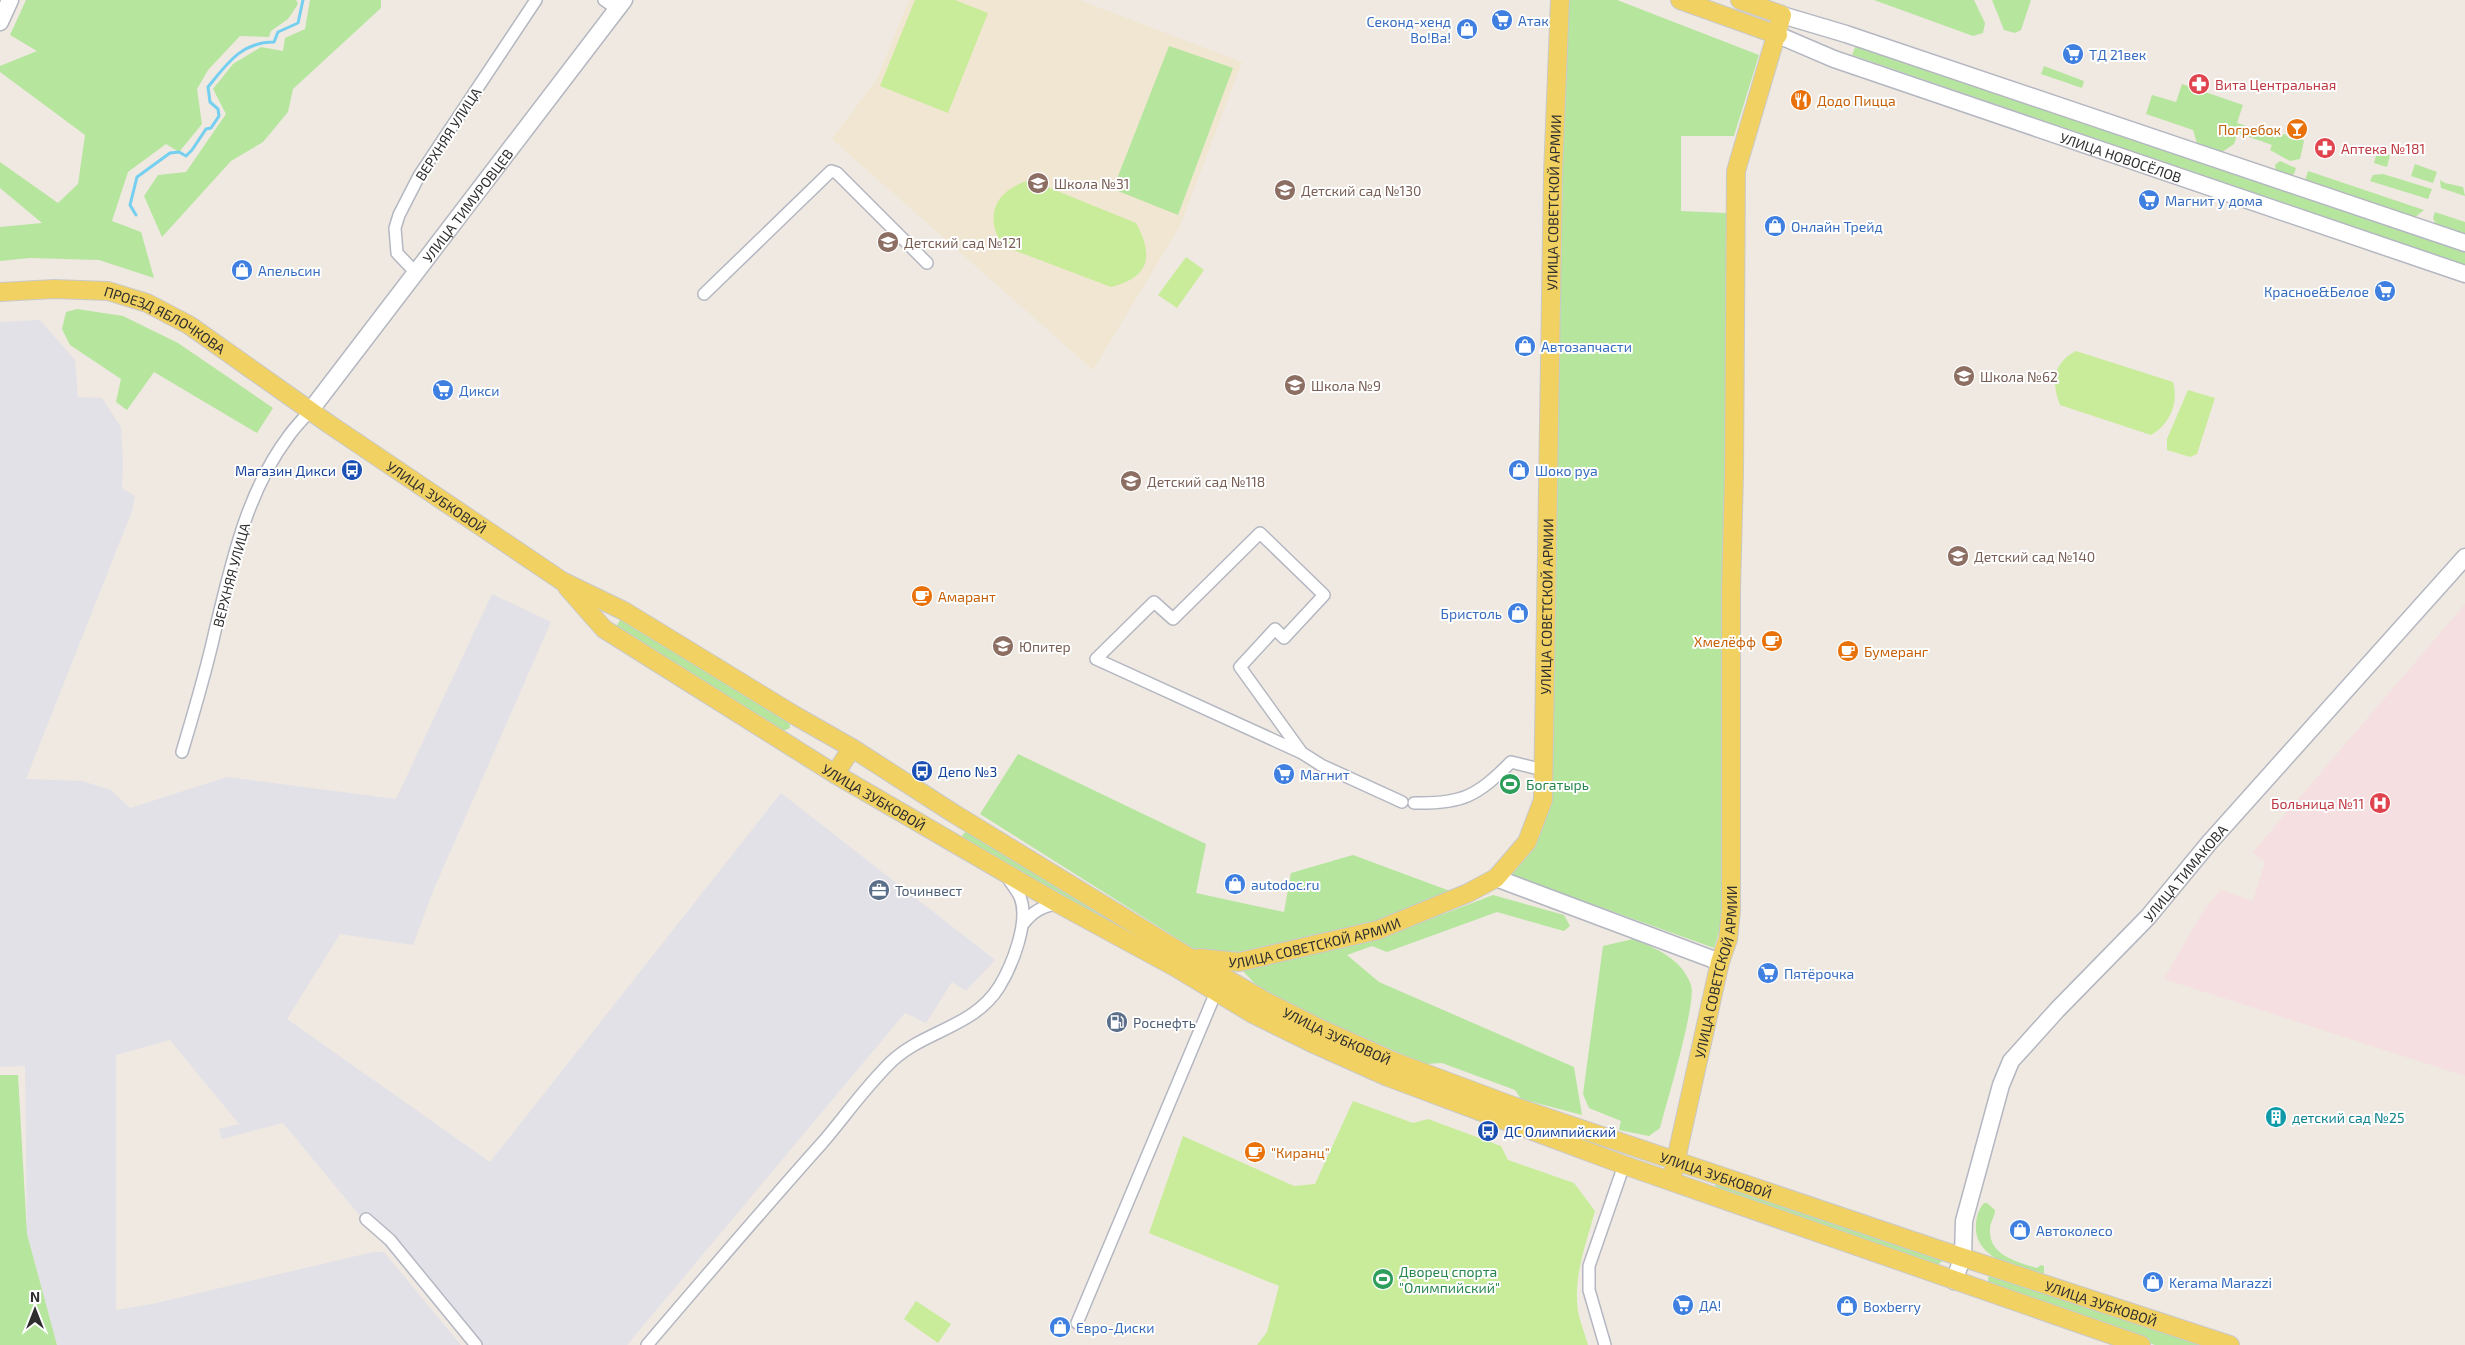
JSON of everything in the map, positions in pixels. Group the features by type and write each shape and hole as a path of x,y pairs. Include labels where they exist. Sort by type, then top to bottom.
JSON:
{"main road":[{"name":"УЛИЦА СОВЕТСКОЙ АРМИИ","path":"1190,957 1238,962 1378,930 1468,893 1496,878 1527,842 1542,800 1553,183 1560,0"},
{"name":"УЛИЦА НОВОСЁЛОВ","path":"1680,0 1778,35"},
{"name":"УЛИЦА НОВОСЁЛОВ","path":"1744,1 1782,15"},
{"path":"1778,35 1782,15"},
{"name":"УЛИЦА СОВЕТСКОЙ АРМИИ","path":"1672,1181 1720,962 1728,939 1731,911 1731,590 1734,474 1736,171 1778,35"},
{"name":"ПРОЕЗД ЯБЛОЧКОВА","path":"0,292 54,289 108,291 147,303 189,325 310,411"},
{"name":"УЛИЦА ЗУБКОВОЙ","path":"310,411 562,581 624,611 794,715 852,748 971,824 1266,1001 1395,1062 1513,1106 2230,1345"},
{"name":"УЛИЦА ЗУБКОВОЙ","path":"562,581 604,629 806,756 1059,904 1274,1025 1388,1077 1624,1164 2141,1345"},
{"path":"604,629 601,618 608,610 624,611"},
{"path":"781,740 793,738 797,726 794,715"},
{"path":"806,756 801,743 807,732 822,730"},
{"path":"835,774 852,748"},
{"path":"954,843 950,828 956,820 971,824"},
{"path":"1211,989 1217,972 1238,962"}],"street":[{"path":"0,22 10,0"},
{"name":"ВЕРХНЯЯ УЛИЦА","path":"416,273 397,253 395,228 399,215 420,176 536,0"},
{"name":"УЛИЦА ТИМУРОВЦЕВ","path":"310,411 416,273 615,3"},
{"name":"УЛИЦА НОВОСЁЛОВ","path":"1782,15 1855,37 2465,243"},
{"name":"УЛИЦА НОВОСЁЛОВ","path":"1778,35 1834,59 2465,274"},
{"path":"704,294 831,171 837,173 927,263"},
{"name":"ВЕРХНЯЯ УЛИЦА","path":"182,752 196,707 228,574 244,522 265,475 283,444 310,411"},
{"path":"1302,753 1240,667 1275,629 1284,638 1324,595 1260,533 1173,619 1154,602 1096,659 1302,753 1321,766 1402,802"},
{"name":"УЛИЦА ТИМАКОВА","path":"1954,1281 1963,1256 1964,1221 2001,1085 2011,1061 2057,1010 2148,917 2222,828 2465,557"},
{"path":"1414,803 1445,804 1480,791 1511,762 1543,770"},
{"path":"1006,873 1020,896 1024,923"},
{"path":"1496,878 1720,962"},
{"path":"647,1345 824,1140 872,1081 904,1050 952,1027 988,1001 999,988 1007,971 1024,923 1039,909 1059,904"},
{"path":"1077,1323 1211,989"},
{"path":"1605,1345 1588,1290 1589,1266 1624,1164"},
{"path":"366,1219 390,1240 476,1345"}],"shaded area":[{"name":"Школа №31","path":"909,0 1079,0 1242,62 1180,226 1093,370 832,139 877,79"},
{"path":"40,320 75,360 78,397 102,398 121,427 122,488 135,496 132,511 26,779 82,781 111,790 130,808 227,777 396,799 492,594 551,622 433,891 413,945 340,934 287,1019 490,1162 781,793 995,960 966,991 952,982 926,1023 905,1013 627,1345 467,1345 283,1123 222,1139 219,1129 239,1124 170,1040 116,1055 116,1310 152,1304 373,1252 384,1252 461,1345 57,1345 27,1234 25,1066 0,1067 0,322"},
{"name":"Больница №11","path":"2465,604 2465,1076 2164,979 2205,908 2221,890 2253,901 2265,862 2253,852"}],"green space":[{"path":"26,0 296,0 298,4 288,19 271,31 269,37 240,36 208,70 197,89 202,124 179,152 166,144 128,172 112,221 141,232 154,278 99,260 30,258 0,261 0,227 42,223 0,188 0,162 58,203 78,184 85,135 0,72 0,66 37,51 10,35"},
{"path":"310,0 381,0 381,8 293,89 288,112 263,142 231,161 162,237 144,196 158,175 186,172 226,114 213,89 233,64 261,47 283,51 285,38 305,29"},
{"path":"915,0 955,0 988,13 948,113 880,86"},
{"path":"1566,0 1617,0 1759,55 1734,136 1681,136 1681,211 1726,213 1725,915 1714,948 1511,875 1535,847 1551,802"},
{"path":"1874,0 1974,0 1985,23 1983,33 1973,36"},
{"path":"1992,0 2031,0 2021,30 2015,33 2004,30"},
{"path":"1856,45 2465,249 2465,265 1852,55"},
{"path":"1169,46 1233,68 1178,215 1113,189"},
{"path":"2044,66 2084,81 2082,88 2041,74"},
{"path":"2182,84 2243,105 2237,123 2275,135 2274,139 2285,134 2290,139 2300,137 2304,141 2300,159 2290,161 2270,150 2272,145 2238,133 2234,144 2219,154 2198,147 2193,130 2146,114 2152,95 2176,102"},
{"path":"2377,152 2390,155 2387,167 2374,163"},
{"path":"2280,161 2296,168 2294,174 2289,176 2276,171 2275,165"},
{"path":"2415,164 2437,172 2433,183 2411,176"},
{"path":"2308,171 2424,210 2414,218 2305,181"},
{"path":"2383,174 2432,189 2428,199 2370,181 2373,175"},
{"path":"1030,180 1136,223 1142,235 1146,255 1145,264 1141,271 1124,283 1111,287 1003,246 994,224 996,205 1009,190 1018,184"},
{"path":"2440,180 2463,187 2465,196 2441,188"},
{"path":"2435,212 2465,222 2465,235 2436,225 2433,218"},
{"path":"1186,257 1204,270 1177,308 1158,295"},
{"path":"77,309 123,316 178,343 273,408 257,433 154,372 127,410 116,402 121,379 70,345 62,329 66,312"},
{"path":"2076,351 2173,382 2175,398 2168,419 2151,435 2060,405 2055,389 2058,367 2068,356"},
{"path":"2188,390 2215,398 2197,454 2190,457 2167,450 2167,439"},
{"path":"620,620 629,621 789,719 790,728 781,732 616,627"},
{"path":"1018,754 1206,844 1196,893 1284,912 1291,873 1353,855 1450,891 1375,921 1239,952 1194,949 980,814"},
{"path":"965,832 972,834 1188,966 969,845 962,836"},
{"path":"1493,895 1564,915 1570,926 1564,931 1497,912 1387,952 1372,946 1347,955 1379,982 1574,1067 1582,1115 1521,1099 1515,1090 1442,1063 1425,1064 1302,1011 1261,990 1242,970 1381,938"},
{"path":"1633,939 1650,946 1675,961 1687,976 1691,985 1692,995 1685,1032 1660,1128 1649,1136 1619,1130 1621,1121 1589,1108 1583,1094 1603,946"},
{"path":"0,1075 18,1075 27,1234 57,1345 0,1345"},
{"path":"1353,1101 1413,1123 1428,1119 1501,1146 1508,1160 1574,1183 1595,1211 1581,1261 1577,1286 1578,1311 1588,1345 1257,1345 1267,1332 1279,1286 1149,1233 1183,1136 1294,1186 1315,1184"},
{"path":"1718,1183 1944,1259 1937,1266 1716,1188 1715,1184"},
{"path":"1984,1203 1987,1203 1995,1210 1990,1226 1991,1238 1999,1251 2005,1256 2021,1263 2037,1268 2041,1265 2044,1266 2044,1273 2039,1274 2006,1263 1984,1249 1979,1242 1976,1225 1978,1213"},
{"path":"1991,1274 2213,1345 2155,1345 1989,1288 1988,1278"},
{"path":"916,1301 951,1324 938,1343 904,1319"}],"waterway":[{"path":"136,215 130,205 137,177 170,153 179,152 186,156 192,150 206,129 211,128 219,116 218,109 210,102 208,87 229,63 244,50 262,43 274,42 278,32 298,23 303,0"}],"place":[{"name":"Атак","path":"1502,20"},
{"name":"Секонд-хенд Во!Ва!","path":"1467,29"},
{"name":"ТД 21век","path":"2073,54"},
{"name":"Вита Центральная","path":"2199,84"},
{"name":"Додо Пицца","path":"1801,100"},
{"name":"Погребок","path":"2297,129"},
{"name":"Аптека №181","path":"2325,148"},
{"name":"Школа №31","path":"1038,183"},
{"name":"Детский сад №130","path":"1285,190"},
{"name":"Магнит у дома","path":"2149,200"},
{"name":"Онлайн Трейд","path":"1775,226"},
{"name":"Детский сад №121","path":"888,242"},
{"name":"Апельсин","path":"242,270"},
{"name":"Красное&Белое","path":"2385,291"},
{"name":"Автозапчасти","path":"1525,346"},
{"name":"Школа №62","path":"1964,376"},
{"name":"Школа №9","path":"1295,385"},
{"name":"Дикси","path":"443,390"},
{"name":"Магазин Дикси","path":"352,470"},
{"name":"Шоко руа","path":"1519,470"},
{"name":"Детский сад №118","path":"1131,481"},
{"name":"Детский сад №140","path":"1958,556"},
{"name":"Амарант","path":"922,596"},
{"name":"Бристоль","path":"1518,613"},
{"name":"Хмелёфф","path":"1772,641"},
{"name":"Юпитер","path":"1003,646"},
{"name":"Бумеранг","path":"1848,651"},
{"name":"Депо №3","path":"922,771"},
{"name":"Магнит","path":"1284,774"},
{"name":"Богатырь","path":"1510,784"},
{"name":"Больница №11","path":"2380,803"},
{"name":"autodoc.ru","path":"1235,884"},
{"name":"Точинвест","path":"879,890"},
{"name":"Пятёрочка","path":"1768,973"},
{"name":"Роснефть","path":"1117,1022"},
{"name":"детский сад №25","path":"2276,1117"},
{"name":"ДС Олимпийский","path":"1488,1131"},
{"name":"\"Киранц\"","path":"1255,1152"},
{"name":"Автоколесо","path":"2020,1230"},
{"name":"Дворец спорта \"Олимпийский\"","path":"1383,1279"},
{"name":"Kerama Marazzi","path":"2153,1282"},
{"name":"ДА!","path":"1683,1305"},
{"name":"Boxberry","path":"1847,1306"},
{"name":"Евро-Диски","path":"1060,1327"}]}
